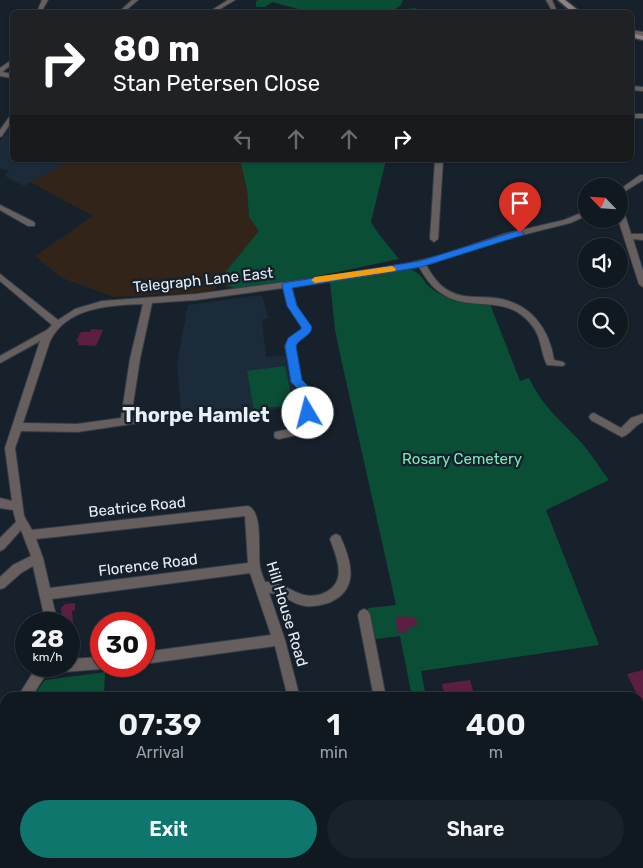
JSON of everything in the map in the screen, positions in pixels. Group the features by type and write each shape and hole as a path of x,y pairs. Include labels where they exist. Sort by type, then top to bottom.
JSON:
{"street":[{"path":"123,10 135,0"},
{"path":"216,10 232,0"},
{"path":"561,0 574,10"},
{"path":"215,2 219,8"},
{"path":"0,72 10,64"},
{"path":"0,136 10,121"},
{"path":"434,239 439,162"},
{"path":"628,187 643,177"},
{"path":"0,206 31,224"},
{"name":"Telegraph Lane East","path":"48,333 57,324 93,306 111,302 148,302 287,285 421,264 506,236 563,223 578,216"},
{"path":"626,228 643,284"},
{"path":"629,236 643,236"},
{"path":"421,264 434,284 452,295 479,302 506,303 528,313 542,330 554,366"},
{"path":"0,277 57,324"},
{"path":"279,435 298,431 308,413 307,396 305,390 297,382 290,346 292,341 306,331 306,327 292,306 287,285"},
{"path":"125,421 135,359 148,302"},
{"path":"0,360 48,333"},
{"path":"48,333 10,448 17,505 22,524 29,535 37,558 50,612"},
{"path":"17,427 77,428 177,414"},
{"path":"594,417 622,433 634,421 643,418"},
{"path":"0,502 12,506 17,505"},
{"name":"Beatrice Road","path":"29,535 248,511"},
{"name":"Hill House Road","path":"248,511 252,517 254,567 279,640 292,692"},
{"path":"0,546 22,524"},
{"path":"262,588 273,586 303,600 311,601 325,599 333,594 339,589 345,576 336,539"},
{"path":"0,584 17,568 37,558"},
{"name":"Florence Road","path":"46,594 254,567"},
{"path":"364,616 379,692"},
{"path":"155,657 279,640"},
{"path":"27,692 37,677"}],"shaded area":[{"path":"10,128 10,162 67,162 24,186 5,176 9,170 0,169 0,142"},
{"path":"67,162 240,162 247,190 249,217 260,231 218,281 236,289 218,285 214,290 196,293 114,297 62,278 35,256 93,216 30,182"},
{"path":"262,295 268,318 262,320 266,357 285,355 290,379 301,393 301,405 182,423 177,364 188,305"}],"green space":[{"path":"403,0 400,6 394,10 302,10 272,2 265,7 256,7 256,1"},
{"path":"414,8 422,10 400,10"},
{"path":"240,162 386,162 371,222 399,259 309,278 236,289 218,281 259,231 249,217 247,190"},
{"name":"Rosary Cemetery","path":"408,268 420,275 432,289 445,297 467,303 490,304 520,381 529,378 544,403 584,446 609,480 546,510 599,645 421,671 425,692 411,692 400,636 376,639 368,608 396,605 335,330 330,282"},
{"path":"285,366 293,404 254,410 247,371"},
{"path":"90,674 90,677 105,677 104,692 37,692 45,680 80,677 80,675"}],"building":[{"path":"92,329 103,330 96,346 78,345 79,342 76,341 81,332 90,332"},
{"path":"75,603 75,610 72,612 62,612 61,608 65,604"},
{"path":"406,616 407,618 416,618 417,626 408,627 409,632 398,633 395,617"},
{"path":"643,670 643,692 636,692 627,674"},
{"path":"470,680 473,692 444,692 442,684"}],"slow traffic":[{"path":"315,280 392,269"}],"district":[{"name":"Thorpe Hamlet","path":"196,415"}],"route":[{"path":"308,413 307,396 305,390 297,382 290,346 292,341 306,331 306,327 302,318 295,312 292,306 287,285 421,264 520,233"}]}
